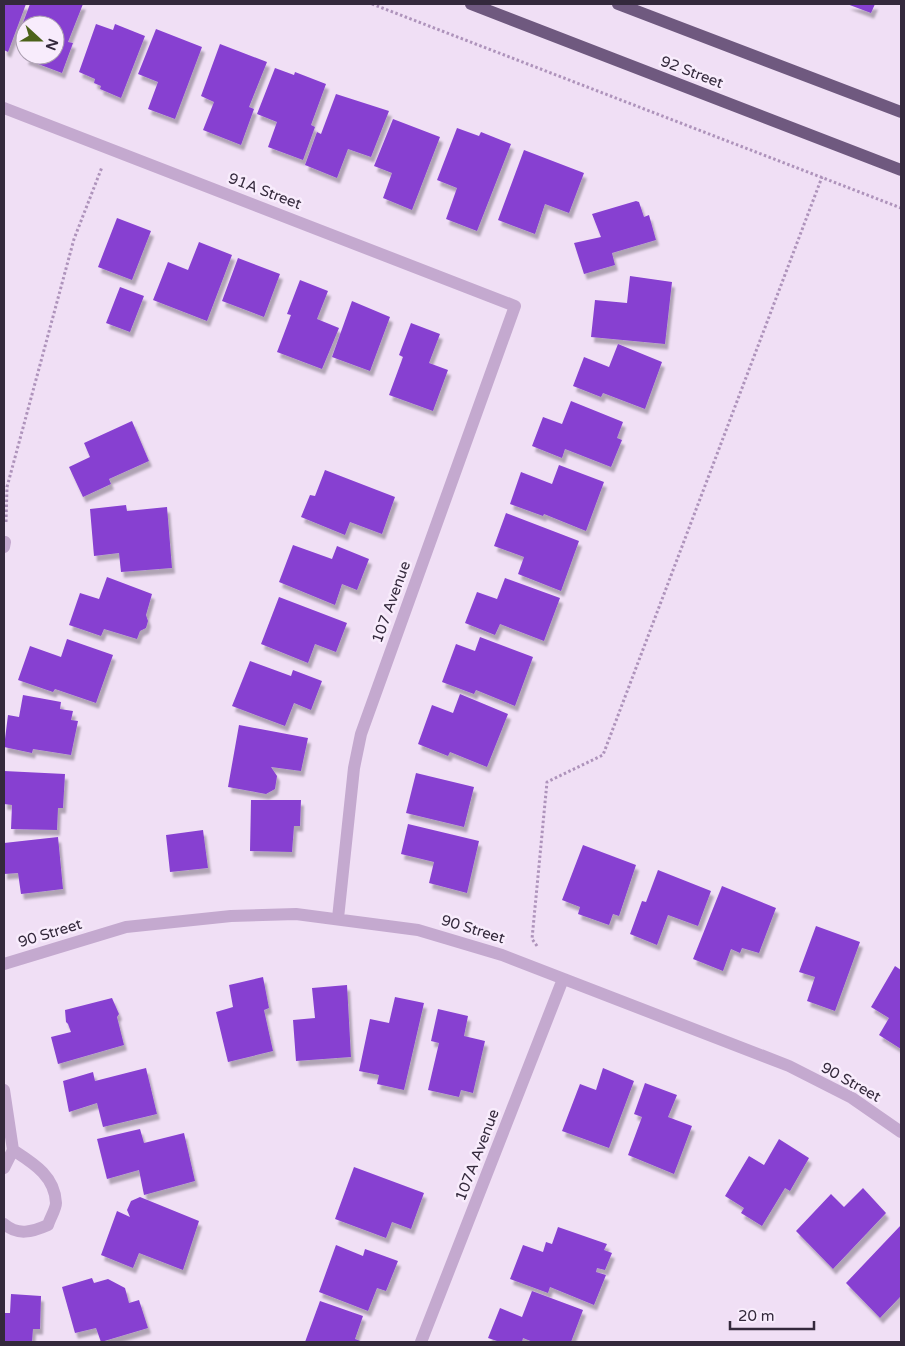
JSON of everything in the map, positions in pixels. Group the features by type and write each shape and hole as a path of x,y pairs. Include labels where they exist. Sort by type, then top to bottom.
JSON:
{"main road":[{"name":"92 Street","path":"470,4 901,170"},
{"path":"618,4 901,112"}],"street":[{"name":"91A Street","path":"4,108 515,306"},
{"name":"107 Avenue","path":"338,918 354,768 361,734 515,306"},
{"name":"90 Street","path":"4,964 126,927 264,914 338,918 418,930 502,955 789,1066 852,1098 901,1132"},
{"name":"107A Avenue","path":"421,1342 563,980"},
{"path":"4,1090 13,1150 4,1168"},
{"path":"4,1224 11,1230 31,1232 48,1225 56,1204 52,1184 39,1168 13,1150"}],"path":[{"path":"372,4 901,208"},
{"path":"4,544 7,487 74,239 109,148"},
{"path":"542,953 532,939 547,782 603,755 822,177"}],"building":[{"path":"4,4 26,4 22,15 15,15 15,33 8,52 4,50"},
{"path":"30,4 83,4 68,42 73,43 65,65 65,15 26,15"},
{"path":"847,4 875,4 871,13"},
{"path":"96,24 113,30 115,24 145,36 121,98 100,89 101,86 94,83 95,79 79,72"},
{"path":"156,29 202,47 175,119 148,109 158,82 138,74"},
{"path":"220,44 267,62 249,107 254,109 241,145 203,130 214,102 201,96"},
{"path":"41,65 65,65 62,73"},
{"path":"275,68 294,75 295,72 326,84 311,125 315,127 303,160 268,147 277,122 257,114"},
{"path":"336,94 389,111 371,157 348,149 337,178 305,165 317,132 321,134"},
{"path":"393,119 440,137 412,210 383,198 392,173 374,166"},
{"path":"457,128 479,136 481,132 511,144 477,231 446,219 457,188 437,180"},
{"path":"524,150 584,173 569,213 545,204 535,234 498,220"},
{"path":"636,201 639,202 644,217 649,215 656,240 612,253 615,265 584,274 574,243 601,237 592,214"},
{"path":"117,218 151,231 132,280 98,267"},
{"path":"199,242 232,255 207,321 153,300 168,262 188,270"},
{"path":"238,258 280,274 264,317 222,301"},
{"path":"630,276 672,282 665,344 591,337 595,300 627,303"},
{"path":"300,280 328,291 317,319 339,328 322,369 277,352 291,315 287,314"},
{"path":"120,287 144,296 130,332 106,323"},
{"path":"352,301 390,317 370,371 332,357"},
{"path":"411,323 440,334 429,363 448,370 433,411 389,395 403,357 399,355"},
{"path":"618,344 662,362 645,409 603,393 601,397 573,386 584,357 609,367"},
{"path":"571,401 623,422 617,438 622,440 611,467 565,449 562,458 532,446 543,417 562,424"},
{"path":"132,421 149,461 109,479 111,484 83,497 69,467 90,457 84,443"},
{"path":"559,465 604,482 586,531 544,514 543,516 510,504 521,472 552,484"},
{"path":"325,470 395,497 382,534 350,522 345,535 301,517 310,495 315,496"},
{"path":"126,505 127,511 167,507 172,568 121,572 119,553 94,556 90,509"},
{"path":"506,513 579,541 561,591 518,574 524,557 494,546"},
{"path":"293,545 332,559 337,546 369,559 357,590 342,584 335,605 279,582"},
{"path":"107,577 152,594 146,615 148,621 146,628 140,631 137,639 104,629 101,636 69,625 80,593 99,599"},
{"path":"505,578 560,598 544,641 500,624 495,635 465,623 477,592 497,599"},
{"path":"279,597 347,623 336,652 315,644 308,663 261,644"},
{"path":"480,637 533,657 515,706 476,690 474,694 442,682 456,644 475,651"},
{"path":"67,639 113,655 96,703 55,689 53,692 18,680 30,646 61,657"},
{"path":"250,661 291,676 293,670 322,681 311,710 294,703 285,726 232,706"},
{"path":"460,694 508,714 487,767 450,752 448,756 418,744 432,705 453,713"},
{"path":"23,695 61,702 60,709 73,711 71,720 78,721 71,755 33,749 32,753 4,747 8,715 19,717"},
{"path":"239,725 308,738 301,771 271,767 277,776 275,789 266,794 228,787"},
{"path":"4,771 65,774 63,808 58,808 57,830 11,829 12,805 4,804"},
{"path":"416,773 474,787 464,827 406,813"},
{"path":"251,800 301,800 300,826 294,826 292,852 250,851"},
{"path":"408,824 479,841 467,893 429,883 434,862 401,854"},
{"path":"203,830 208,868 170,872 166,835"},
{"path":"58,837 63,889 21,894 18,873 4,874 4,843"},
{"path":"583,845 636,865 619,916 613,914 609,925 578,914 580,907 562,900"},
{"path":"658,870 711,891 698,926 668,915 657,945 630,934 642,901 646,902"},
{"path":"722,886 776,908 759,953 742,948 740,953 731,949 723,971 693,959"},
{"path":"816,926 860,942 835,1011 807,1001 815,977 799,972"},
{"path":"895,966 901,970 901,1049 879,1035 889,1018 871,1007"},
{"path":"263,977 269,1008 264,1010 273,1051 228,1062 216,1012 233,1007 229,985"},
{"path":"347,985 351,1057 296,1061 293,1020 315,1018 312,988"},
{"path":"395,997 424,1003 404,1090 377,1084 379,1075 359,1071 370,1019 389,1023"},
{"path":"112,998 119,1014 117,1017 124,1045 58,1064 51,1037 71,1032 66,1022 65,1010"},
{"path":"438,1009 468,1016 464,1036 485,1041 473,1093 461,1090 459,1097 428,1090 439,1043 431,1041"},
{"path":"146,1068 157,1114 103,1127 97,1103 69,1112 63,1081 93,1072 95,1081"},
{"path":"603,1068 634,1081 609,1148 562,1131 580,1084 596,1090"},
{"path":"645,1083 677,1095 668,1117 692,1126 674,1174 628,1155 642,1117 634,1114"},
{"path":"140,1129 144,1143 184,1133 195,1181 144,1195 139,1170 107,1179 97,1139"},
{"path":"779,1139 809,1158 790,1191 785,1188 762,1226 741,1213 744,1208 725,1196 749,1156 764,1165"},
{"path":"354,1167 424,1193 411,1229 392,1222 386,1238 335,1219"},
{"path":"863,1188 886,1213 833,1269 796,1231 831,1194 844,1207"},
{"path":"140,1197 199,1221 183,1270 139,1253 133,1268 101,1255 117,1211 130,1217 127,1210 131,1201"},
{"path":"901,1225 901,1296 880,1318 846,1283"},
{"path":"558,1227 607,1244 604,1250 612,1253 605,1270 597,1268 596,1272 606,1275 594,1305 550,1287 548,1293 510,1279 523,1245 543,1252 546,1242 552,1244"},
{"path":"336,1245 363,1256 365,1249 398,1261 386,1291 377,1288 368,1311 319,1292"},
{"path":"92,1278 94,1283 108,1279 125,1288 129,1303 139,1300 148,1328 101,1342 96,1328 75,1333 62,1287"},
{"path":"532,1291 583,1310 571,1342 533,1342 523,1338 522,1342 500,1342 488,1338 500,1308 522,1317"},
{"path":"11,1294 41,1296 40,1329 33,1329 32,1342 4,1342 4,1313 10,1313"},
{"path":"320,1301 363,1316 355,1339 363,1342 305,1342"}]}
